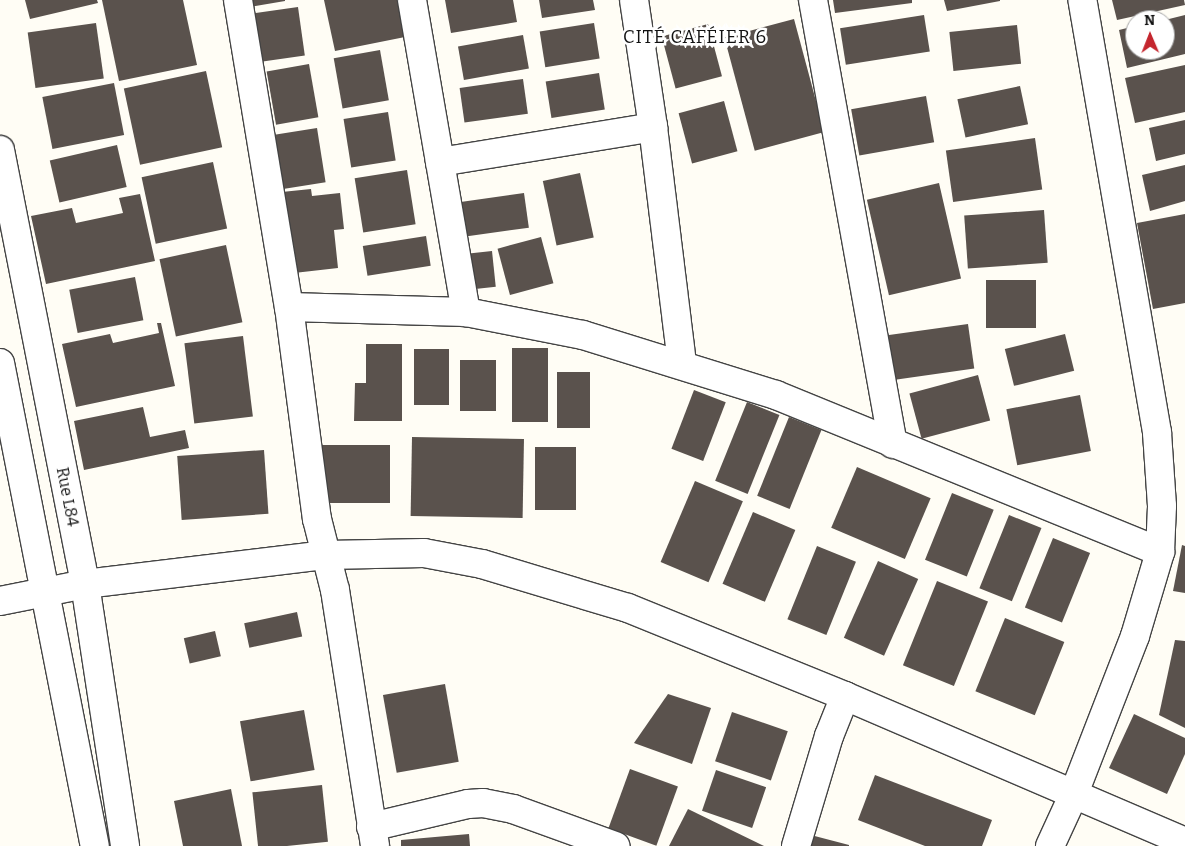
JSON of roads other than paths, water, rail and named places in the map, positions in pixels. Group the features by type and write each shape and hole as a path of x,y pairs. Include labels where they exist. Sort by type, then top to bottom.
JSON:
{"street":[{"path":"238,0 289,307 317,518 335,590 373,837 468,804 483,804 513,809 615,846"},
{"path":"412,0 466,312"},
{"path":"634,0 653,127 682,364"},
{"path":"813,0 893,444"},
{"path":"1050,846 1073,796 1135,636 1160,552 1162,506 1157,432 1082,0"},
{"path":"440,162 653,127"},
{"name":"Rue L84","path":"0,150 85,584 125,846"},
{"path":"289,307 466,312 583,335 776,394 893,444 1160,552"},
{"path":"0,363 43,593 95,846"},
{"path":"0,601 85,584 326,556 424,553 482,564 628,608 846,696 1073,796 1185,842"},
{"path":"796,846 829,736 846,696"}],"district":[{"name":"CITÉ CAFÉIER 6","path":"695,37"}]}
